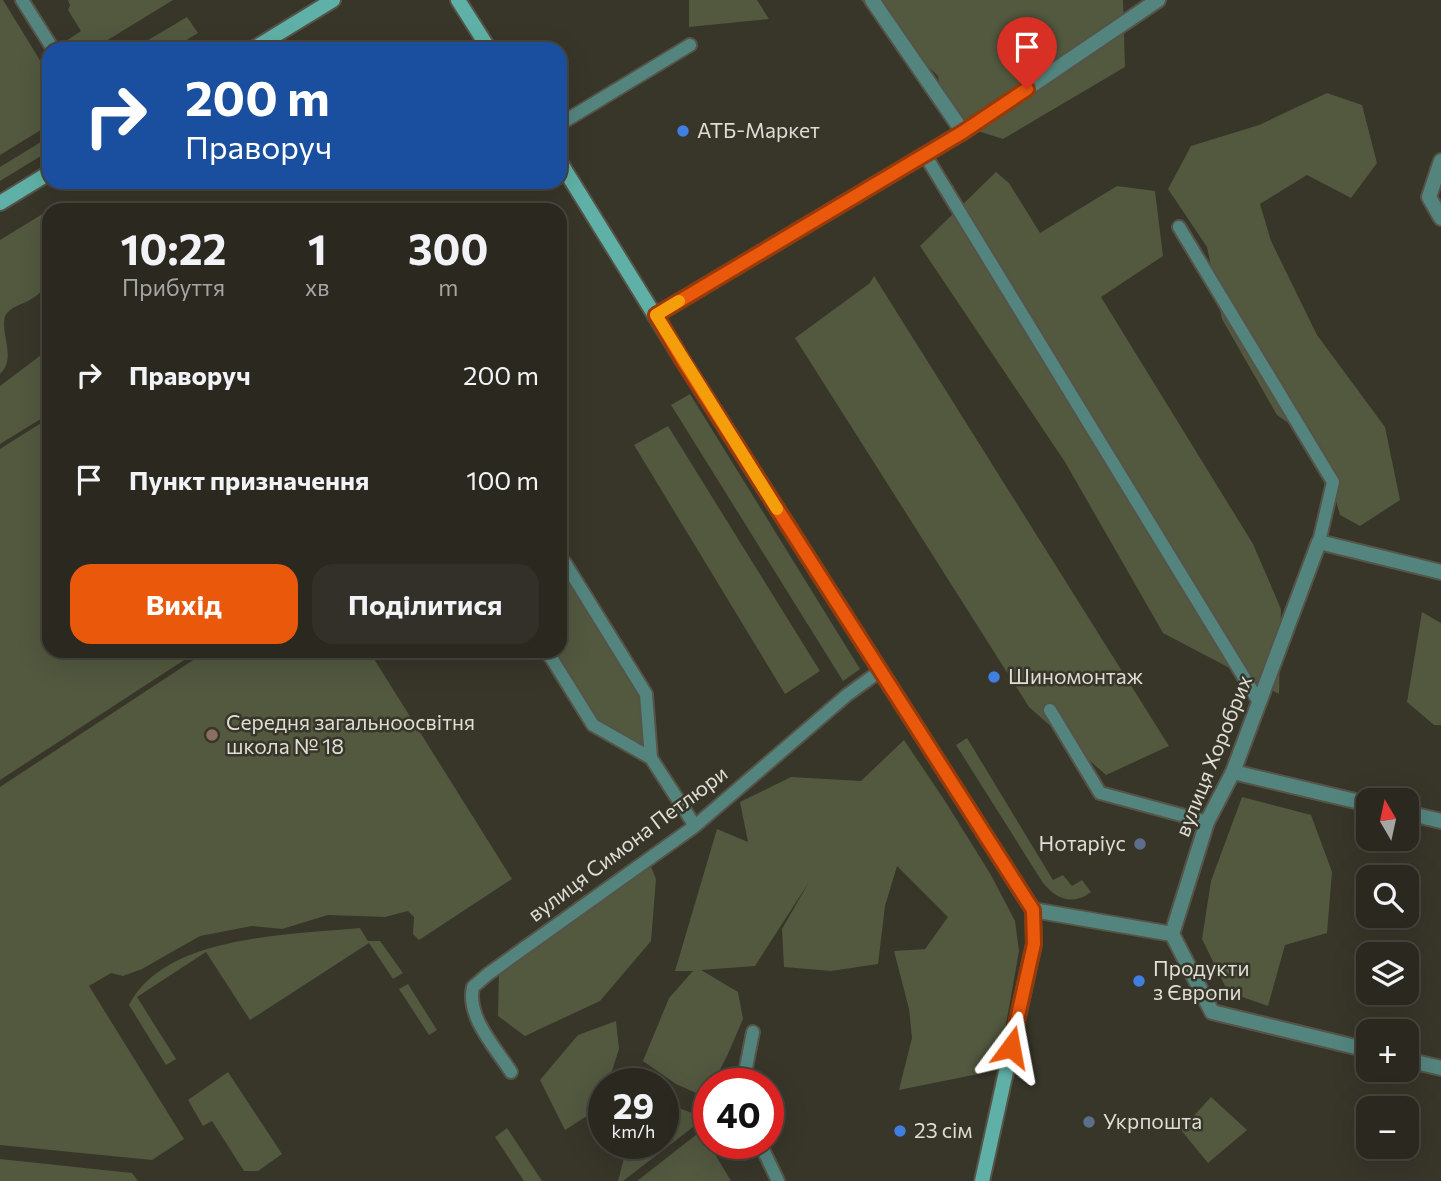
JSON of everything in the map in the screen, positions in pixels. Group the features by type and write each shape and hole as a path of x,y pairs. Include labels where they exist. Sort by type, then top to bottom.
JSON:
{"street":[{"path":"264,42 333,0"},
{"path":"458,0 485,42"},
{"path":"872,0 963,132"},
{"path":"656,315 963,132 1157,1"},
{"path":"1441,160 1429,197 1441,218"},
{"path":"567,173 1033,910 1034,944 982,1181"},
{"path":"0,203 42,177"},
{"path":"1319,542 1441,572"},
{"name":"вулиця Хоробрих","path":"1172,934 1207,822 1233,772 1319,542"},
{"path":"1233,772 1356,801"},
{"path":"1419,816 1441,821"},
{"path":"1033,910 1172,934 1212,1012 1356,1047"},
{"path":"1419,1063 1441,1068"}],"lane":[{"path":"22,0 49,42"},
{"path":"567,120 690,45"},
{"path":"925,155 1259,702"},
{"path":"1179,227 1333,482 1319,542"},
{"path":"567,566 646,694 651,758"},
{"path":"551,658 593,724 651,758 695,826"},
{"name":"вулиця Симона Петлюри","path":"511,1072 471,1006 473,987 695,826 846,695 880,671"},
{"path":"1050,710 1100,793 1207,822"},
{"path":"746,1068 754,1032"},
{"path":"768,1159 778,1181"}],"green space":[{"path":"0,0 3,0 42,64 42,129 0,155"},
{"path":"68,0 173,0 104,42 64,42 81,31 68,10"},
{"path":"689,0 757,0 769,19 689,27"},
{"path":"861,0 1123,0 1125,67 1003,139 946,121 938,76"},
{"path":"187,17 198,33 183,42 145,42"},
{"path":"1327,93 1362,105 1377,163 1351,198 1307,175 1260,204 1271,241 1317,335 1385,427 1400,500 1360,526 1340,515 1320,445 1277,415 1222,319 1207,247 1168,189 1191,146 1259,125"},
{"path":"42,141 42,155 0,181 0,167"},
{"path":"996,172 1009,183 1040,233 1117,186 1155,191 1163,256 1101,297 1253,544 1281,609 1279,694 1163,633 1065,462 920,246"},
{"path":"42,214 42,291 12,308 5,316 8,354 5,368 0,374 0,240"},
{"path":"874,276 1169,746 1106,775 1029,707 795,338 870,283"},
{"path":"42,354 42,418 0,444 0,386"},
{"path":"690,394 860,669 843,681 671,405"},
{"path":"42,422 42,658 187,658 0,780 0,449"},
{"path":"668,426 820,671 785,694 634,445"},
{"path":"567,573 642,696 647,750 596,721 556,658 567,658"},
{"path":"1422,612 1441,623 1441,725 1434,725 1407,702"},
{"path":"196,658 373,658 512,879 419,940 413,934 414,917 408,911 385,917 328,915 282,929 252,926 200,936 142,969 123,976 111,973 89,986 184,1139 152,1160 0,1145 0,787"},
{"path":"967,738 1053,880 1063,875 1072,886 1082,880 1091,892 1078,899 1065,899 1053,893 1043,883 956,745"},
{"path":"904,740 991,875 1015,921 1019,951 998,1070 899,1090 912,1038 909,1009 894,951 925,949 948,917 897,866 885,906 878,964 831,971 784,967 782,929 809,882 755,966 701,970 738,992 743,1019 721,1068 693,1068 693,1092 679,1085 679,1068 653,1068 643,1061 669,998 693,971 675,971 717,829 748,842 740,802 791,777 861,781"},
{"path":"1242,797 1311,815 1332,872 1327,933 1285,945 1268,1006 1228,992 1202,939 1211,881"},
{"path":"647,857 656,879 651,941 600,1001 525,1036 498,1016 499,966 582,897"},
{"path":"360,928 368,941 380,941 403,973 393,979 369,943 250,1020 206,952 137,997 176,1059 166,1065 129,1005 146,982 171,964 200,951 232,942 266,937"},
{"path":"408,984 437,1030 429,1035 399,989"},
{"path":"616,1021 619,1049 613,1068 588,1068 588,1115 565,1130 540,1080 578,1035"},
{"path":"228,1072 282,1154 258,1171 244,1171 212,1121 203,1126 188,1100"},
{"path":"1211,1097 1247,1130 1208,1163 1181,1130"},
{"path":"679,1108 692,1113 693,1127 679,1138"},
{"path":"507,1128 542,1181 524,1181 495,1137"},
{"path":"693,1137 693,1159 718,1159 731,1181 637,1181 665,1159 679,1159 679,1148"},
{"path":"0,1159 132,1173 138,1181 0,1181"},
{"path":"624,1159 652,1159 623,1181 618,1181"}],"slow traffic":[{"path":"679,301 656,315 777,509"}],"place":[{"name":"АТБ-Маркет","path":"683,131"},
{"name":"Шиномонтаж","path":"994,677"},
{"name":"Середня загальноосвітня школа № 18","path":"212,735"},
{"name":"Нотаріус","path":"1140,844"},
{"name":"Продукти з Європи","path":"1139,981"},
{"name":"Укрпошта","path":"1089,1122"},
{"name":"23 сім","path":"900,1131"}],"route":[{"path":"1011,1047 1034,944 1033,910 656,315 963,132 1027,89"}]}
